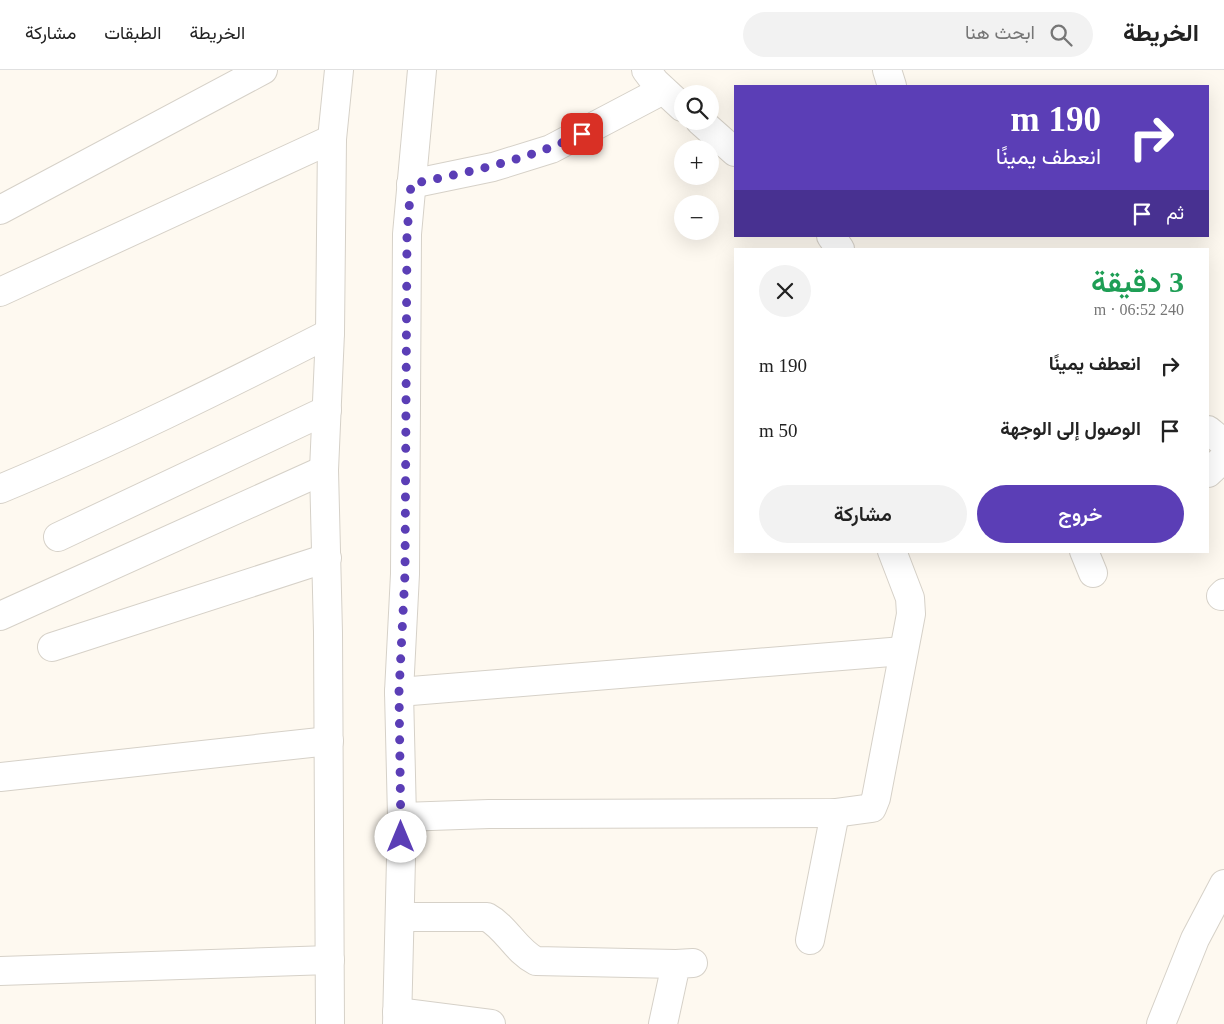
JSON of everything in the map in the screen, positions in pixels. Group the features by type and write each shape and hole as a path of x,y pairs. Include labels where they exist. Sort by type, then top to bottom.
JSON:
{"street":[{"path":"0,210 263,70"},
{"path":"330,1024 329,741 324,470 330,333 332,139 338,70"},
{"path":"422,70 407,234 405,574 399,692 402,817 397,1018 491,1024"},
{"path":"887,70 892,85"},
{"path":"411,184 493,167 551,149 664,89"},
{"path":"710,130 734,151"},
{"path":"0,292 332,139"},
{"path":"832,237 839,248"},
{"path":"0,489 82,455 224,387 330,333"},
{"path":"58,537 326,410"},
{"path":"1209,431 1224,443"},
{"path":"1209,472 1224,458"},
{"path":"0,616 324,470"},
{"path":"402,817 498,814 836,813 867,810 875,804 911,614 910,598 893,553"},
{"path":"52,647 327,558"},
{"path":"399,692 903,651"},
{"path":"0,777 329,741"},
{"path":"810,940 836,813"},
{"path":"1161,1024 1195,939 1224,884"},
{"path":"400,917 487,917 497,922 520,950 536,961 685,963 663,1024"},
{"path":"0,971 330,960"}],"route":[{"path":"401,837 399,692 405,574 407,234 411,184 493,167 551,149 582,134"}]}
